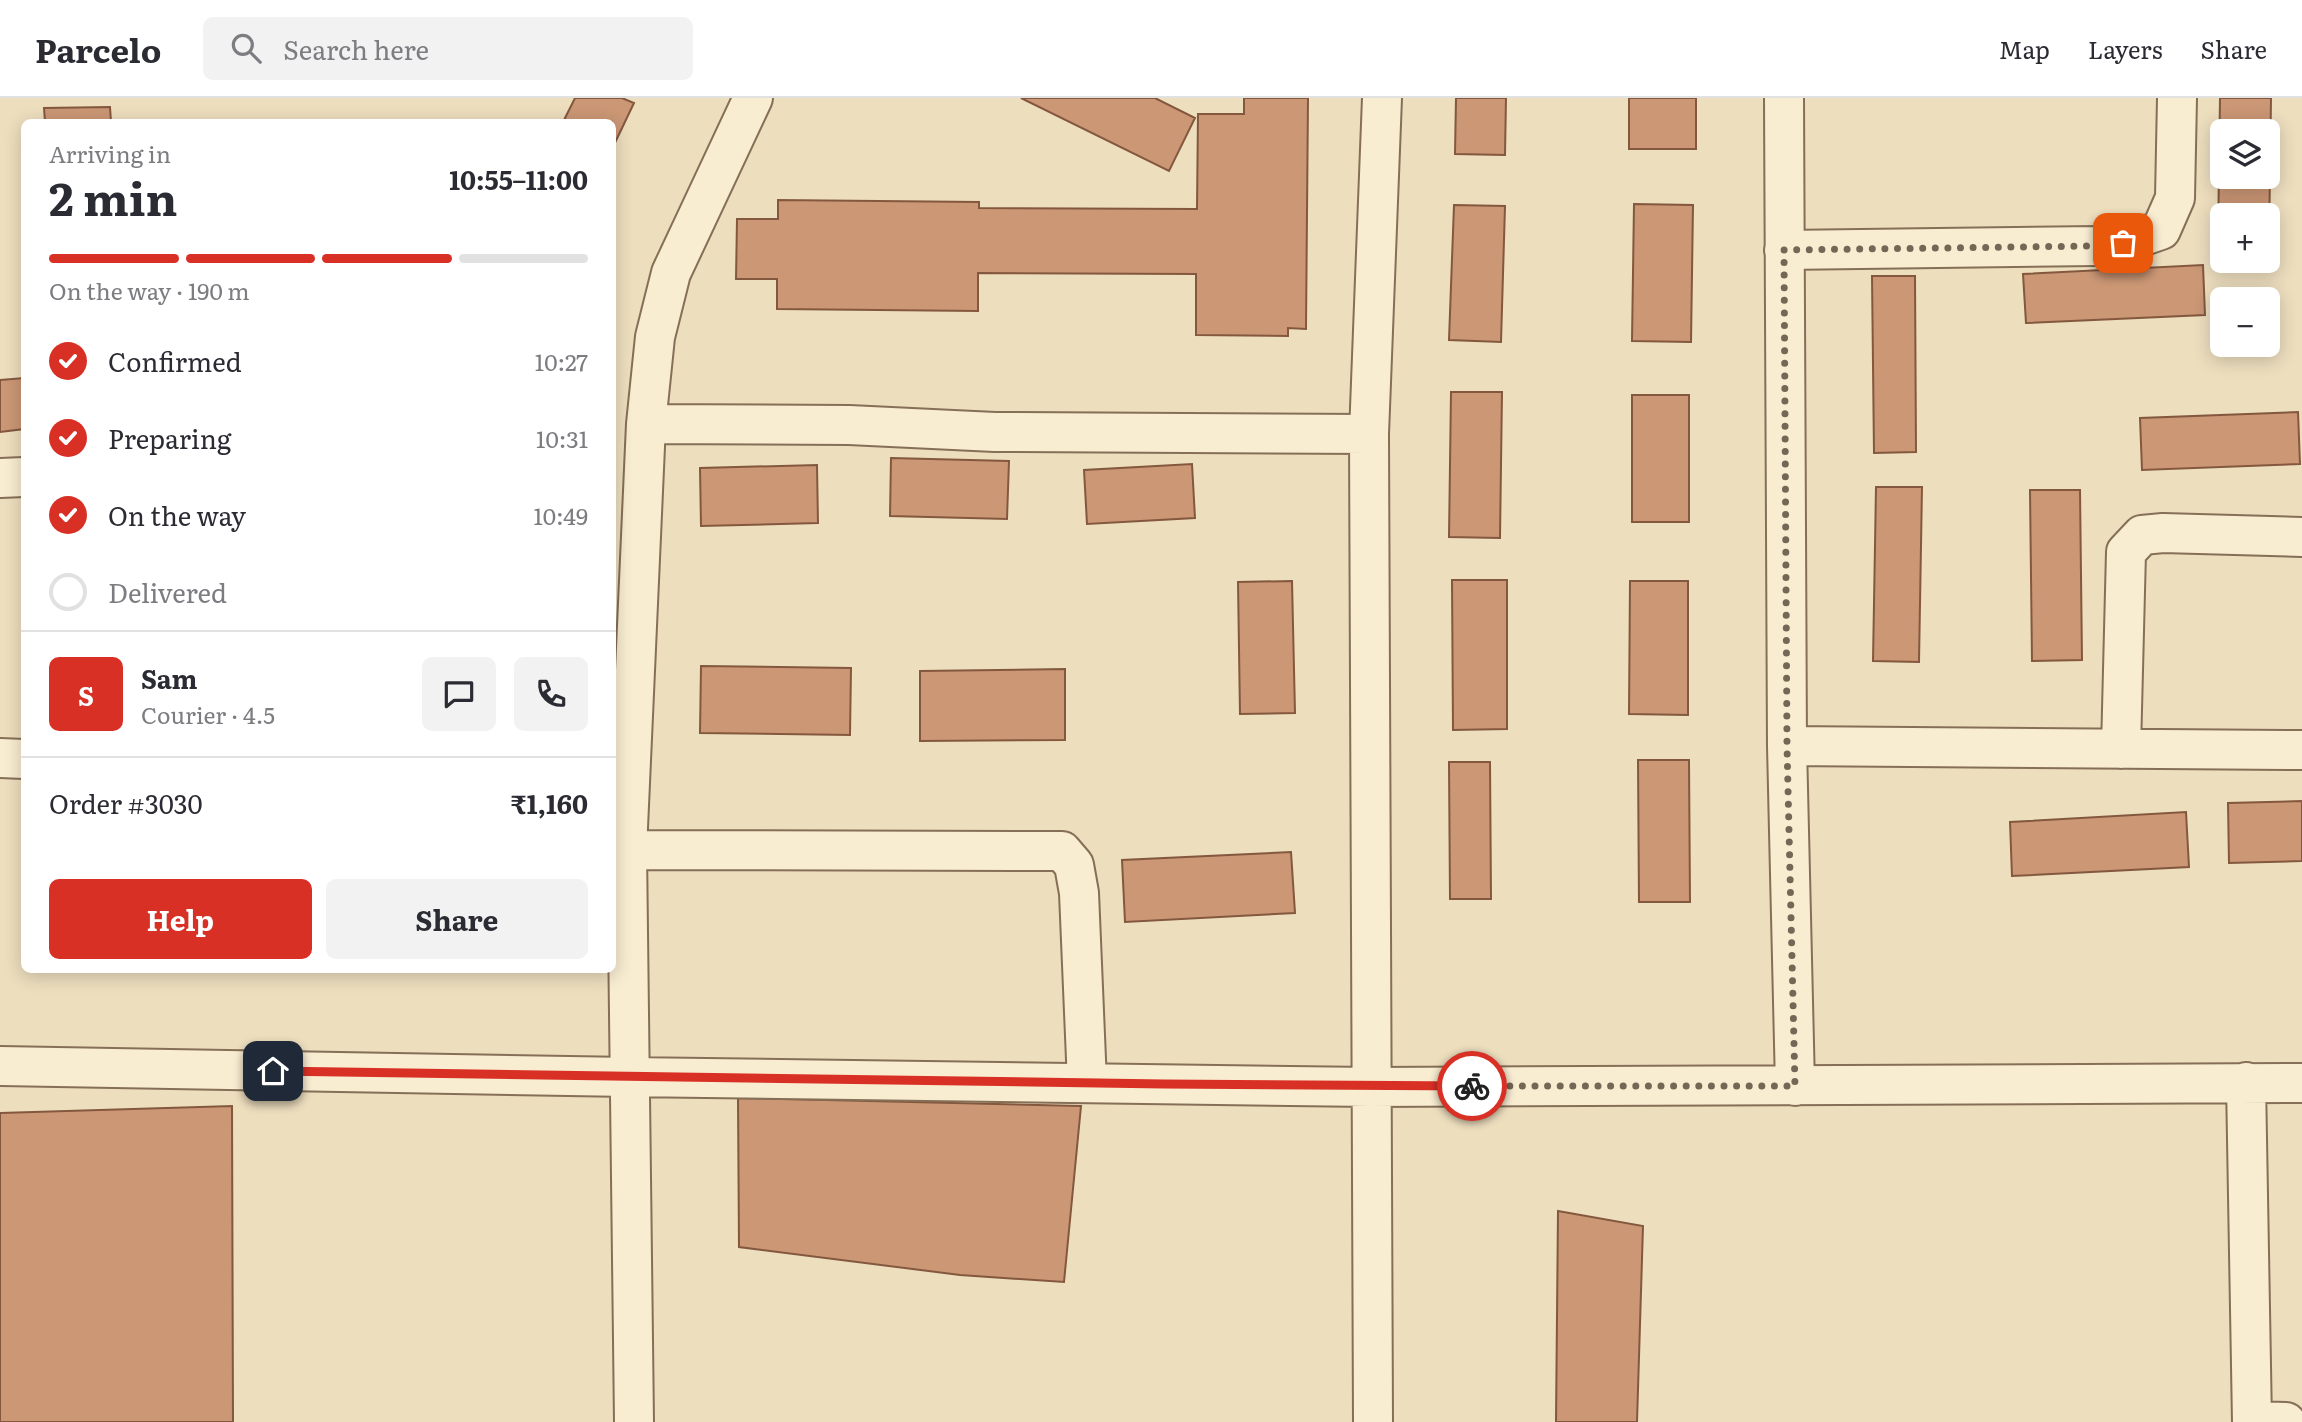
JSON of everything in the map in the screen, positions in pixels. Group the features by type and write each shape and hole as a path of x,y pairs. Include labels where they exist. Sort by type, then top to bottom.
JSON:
{"street":[{"path":"634,1422 627,850 646,424 655,337 671,273 753,98"},
{"path":"1373,1422 1369,434 1382,98"},
{"path":"1784,98 1787,746 1795,1086"},
{"path":"1784,250 2095,246 2123,243 2161,230 2175,198 2178,98"},
{"path":"646,424 849,425 995,432 1369,434"},
{"path":"0,478 21,477"},
{"path":"2121,749 2126,552 2142,535 2163,533 2302,537"},
{"path":"1787,746 2302,750"},
{"path":"0,758 21,759"},
{"path":"627,850 1062,851 1074,865 1079,893 1087,1083"},
{"path":"0,1066 1370,1087 2302,1083"},
{"path":"2246,1082 2252,1422 2286,1422"}],"building":[{"path":"575,98 622,98 634,103 616,141 616,119 564,119"},
{"path":"1021,98 1155,98 1195,118 1169,171"},
{"path":"1244,98 1308,98 1306,329 1288,328 1288,336 1196,335 1196,274 978,273 978,311 777,309 777,279 736,279 737,219 778,219 778,200 979,202 979,208 1197,209 1198,114 1244,114"},
{"path":"1456,98 1506,98 1505,155 1455,154"},
{"path":"1629,98 1696,98 1696,149 1629,149"},
{"path":"2220,98 2271,98 2271,119 2220,119"},
{"path":"110,107 111,119 45,119 44,108"},
{"path":"2219,189 2270,189 2270,203 2219,203"},
{"path":"1634,204 1693,205 1691,342 1632,341"},
{"path":"1454,205 1505,206 1501,342 1449,340"},
{"path":"2203,265 2205,315 2026,323 2023,274"},
{"path":"1872,276 1915,276 1916,452 1874,453"},
{"path":"21,378 21,429 0,432 0,380"},
{"path":"1451,392 1502,392 1500,538 1449,537"},
{"path":"1632,395 1689,395 1689,522 1632,522"},
{"path":"2298,412 2300,464 2142,470 2140,418"},
{"path":"891,458 1009,461 1007,519 890,516"},
{"path":"1192,464 1195,518 1087,524 1084,470"},
{"path":"817,465 818,523 701,526 700,468"},
{"path":"1876,487 1922,487 1919,662 1873,661"},
{"path":"2030,490 2080,490 2082,660 2032,661"},
{"path":"1452,580 1507,580 1507,729 1453,730"},
{"path":"1292,581 1295,713 1240,714 1238,582"},
{"path":"1630,581 1688,581 1688,715 1629,714"},
{"path":"701,666 851,668 850,735 700,733"},
{"path":"1065,669 1065,740 920,741 920,671"},
{"path":"1638,760 1689,760 1690,902 1639,902"},
{"path":"1449,762 1490,762 1491,899 1450,899"},
{"path":"2302,801 2302,861 2229,863 2228,803"},
{"path":"2186,812 2189,867 2012,876 2010,822"},
{"path":"1291,852 1295,913 1125,922 1122,860"},
{"path":"738,1098 1081,1106 1064,1282 960,1275 739,1247"},
{"path":"232,1106 233,1422 0,1422 0,1113"},
{"path":"1558,1211 1643,1226 1637,1422 1556,1422"}],"way so far":[{"path":"1472,1086 1795,1086 1787,746 1784,250 2095,246 2123,243"}],"route":[{"path":"273,1071 1370,1087 1472,1086"}]}
